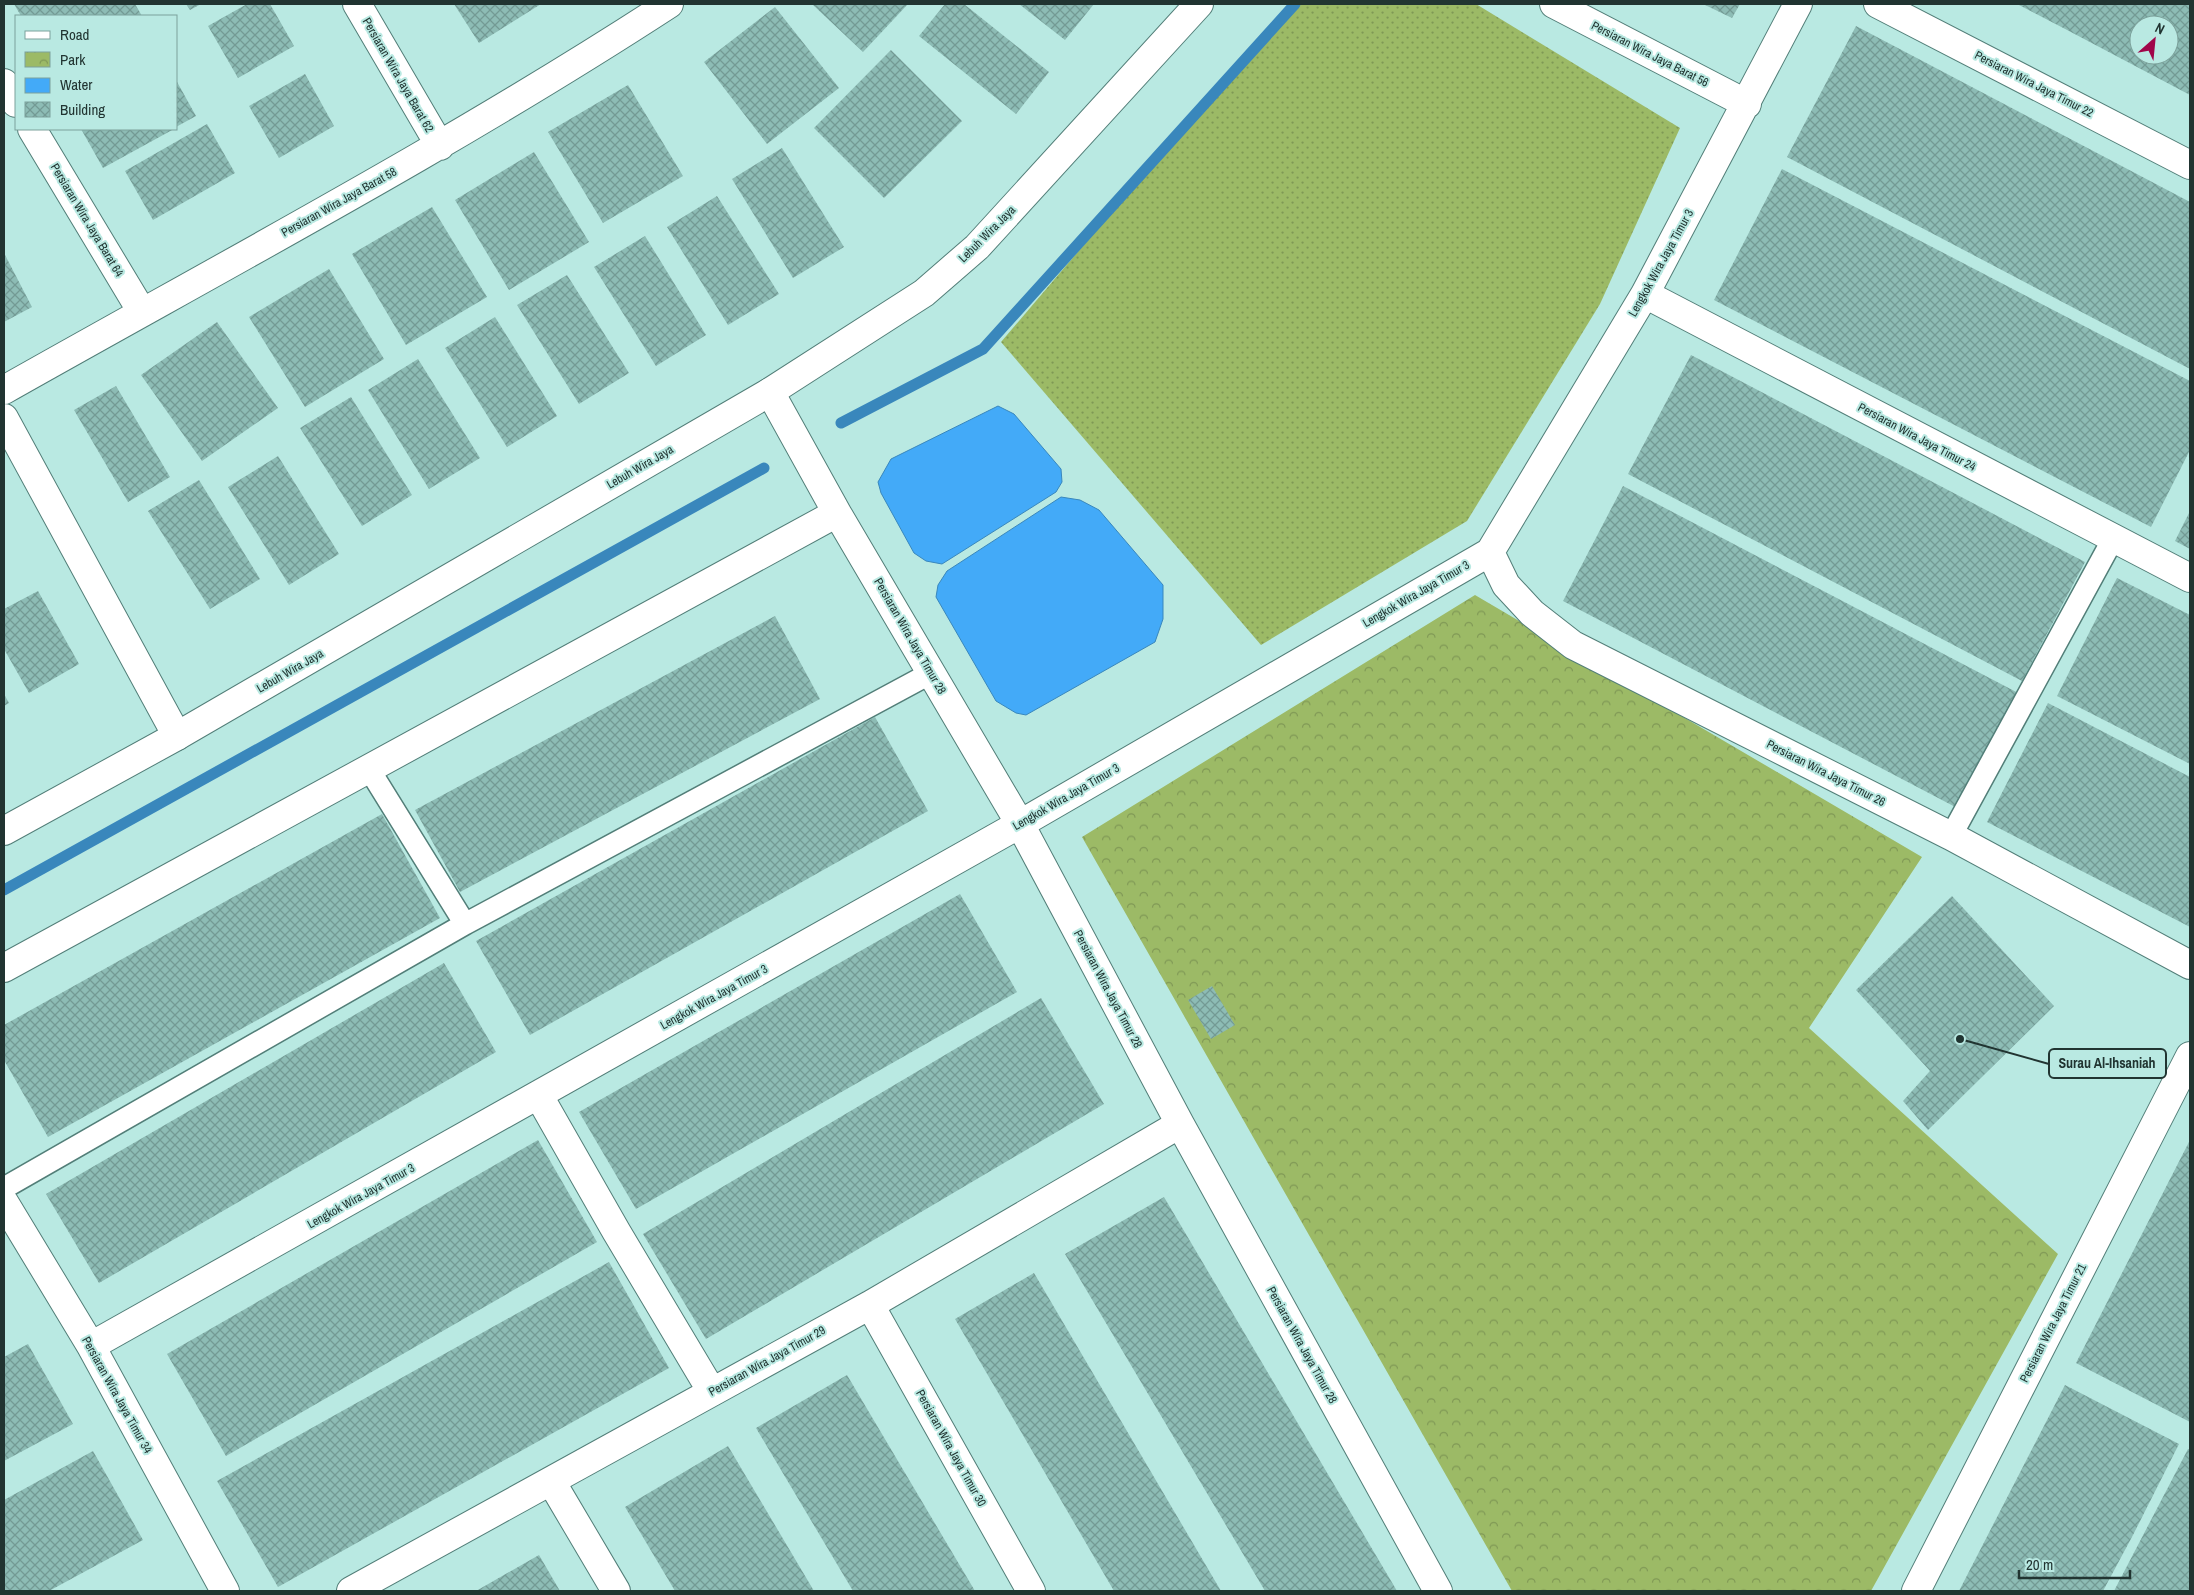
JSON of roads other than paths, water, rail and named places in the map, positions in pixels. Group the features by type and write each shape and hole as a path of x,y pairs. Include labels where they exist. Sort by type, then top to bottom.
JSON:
{"street":[{"name":"Persiaran Wira Jaya Barat 62","path":"357,4 440,146"},
{"name":"Persiaran Wira Jaya Barat 58","path":"4,390 440,146 669,4"},
{"name":"Lebuh Wira Jaya","path":"4,831 176,736 770,392 924,293 977,247 1199,4"},
{"name":"Persiaran Wira Jaya Barat 56","path":"1554,4 1587,11 1747,104"},
{"name":"Lengkok Wira Jaya Timur 3","path":"91,1346 539,1096 1020,824 1490,552 1645,294 1747,104 1798,4"},
{"name":"Persiaran Wira Jaya Timur 22","path":"1878,4 2190,165"},
{"path":"4,83 15,101"},
{"name":"Persiaran Wira Jaya Barat 64","path":"33,130 142,312"},
{"name":"Persiaran Wira Jaya Timur 24","path":"1645,294 2190,578"},
{"name":"Persiaran Wira Jaya Timur 28","path":"770,392 838,514 1020,824 1180,1124 1438,1591"},
{"path":"4,418 176,736"},
{"path":"4,968 838,514"},
{"name":"Persiaran Wira Jaya Timur 26","path":"1490,552 1506,585 1525,606 1573,645 1951,836 2190,965"},
{"name":"Persiaran Wira Jaya Timur 21","path":"1916,1591 2190,1056"},
{"path":"539,1096 712,1392"},
{"name":"Persiaran Wira Jaya Timur 29","path":"351,1591 870,1305 1180,1124"},
{"name":"Persiaran Wira Jaya Timur 34","path":"4,1202 91,1346 225,1591"},
{"name":"Persiaran Wira Jaya Timur 30","path":"870,1305 1031,1591"},
{"path":"550,1481 616,1591"}],"lane":[{"path":"1951,836 2113,539"},
{"path":"4,1188 465,924 931,673"},
{"path":"369,769 465,924"}],"water":[{"path":"998,406 1014,414 1061,469 1062,482 1056,492 942,564 926,561 914,553 881,493 878,482 891,459"},
{"path":"1061,497 1080,500 1099,510 1163,585 1163,619 1155,642 1026,715 1016,713 996,701 936,597 938,585 947,571"}],"waterway":[{"path":"841,423 983,349 1295,4"},
{"path":"4,890 764,468"}],"place":[{"name":"Surau Al-Ihsaniah","path":"1960,1039"}]}
